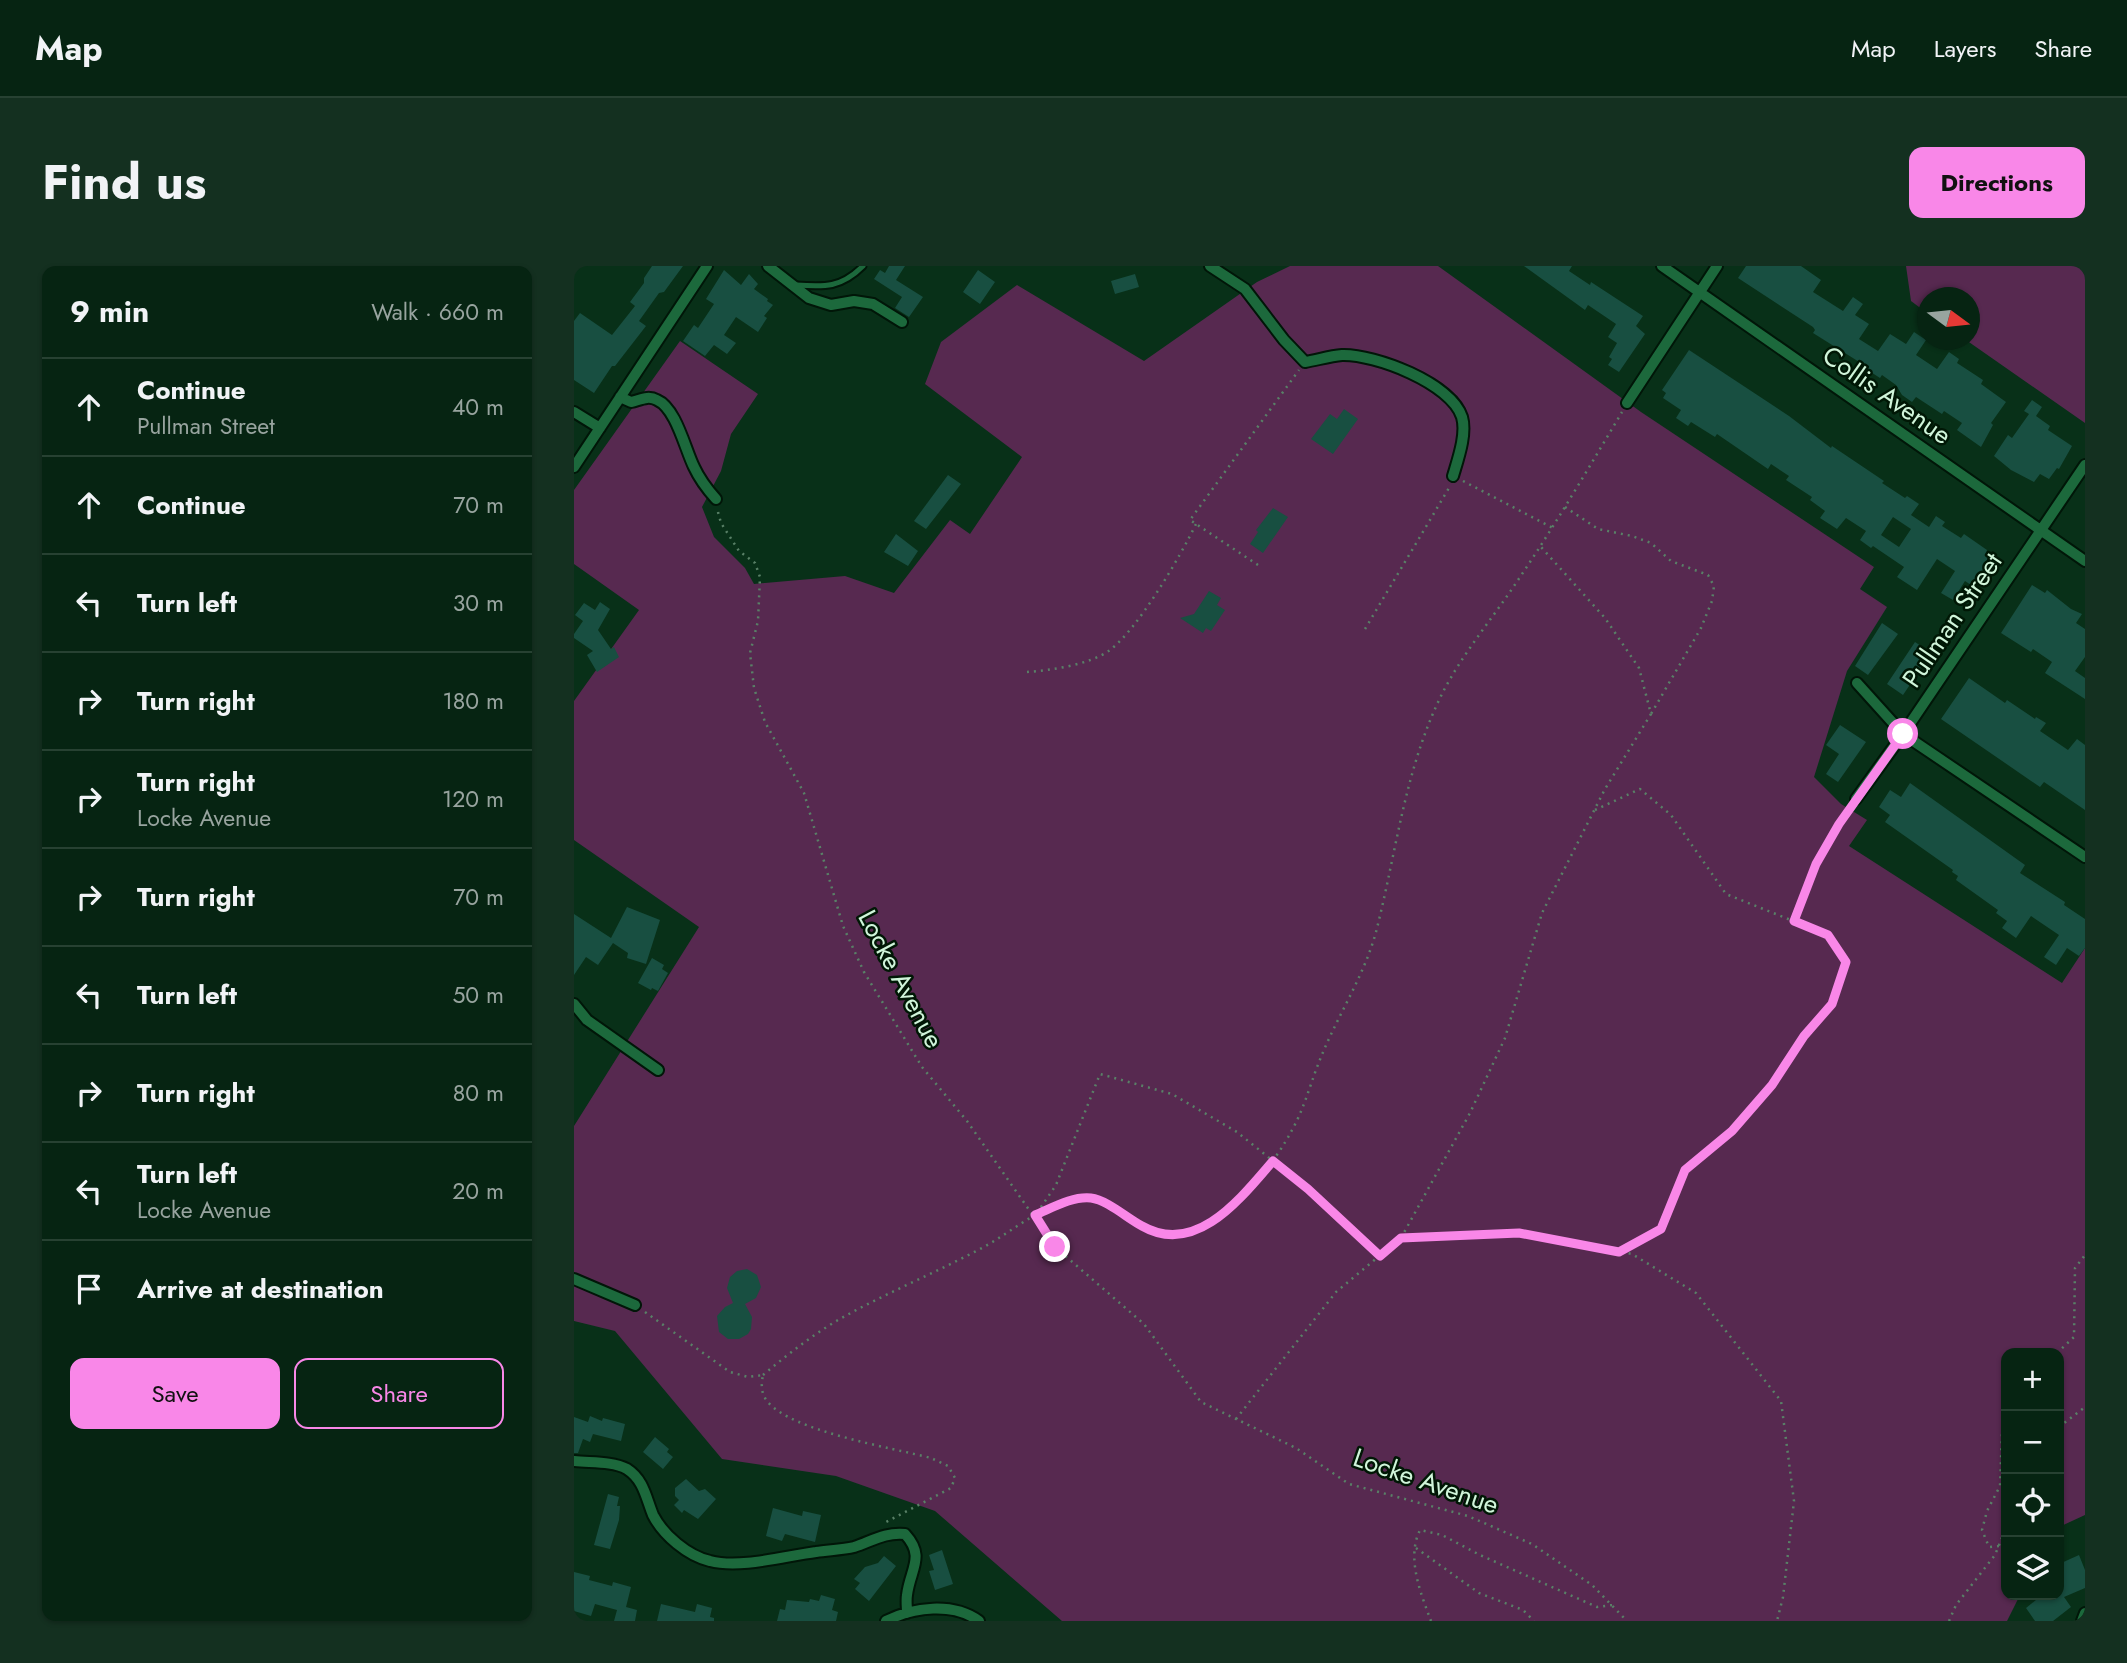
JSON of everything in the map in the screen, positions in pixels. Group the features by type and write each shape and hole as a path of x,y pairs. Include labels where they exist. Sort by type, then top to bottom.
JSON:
{"street":[{"path":"574,467 707,266"},
{"path":"768,266 809,299 831,306 854,301 873,304 902,322"},
{"name":"Collis Avenue","path":"1662,266 2085,561"},
{"path":"1627,403 1717,266"},
{"path":"1215,267 1245,289 1284,340 1305,362 1344,355 1389,364 1436,387 1455,402 1463,419 1460,448 1453,475"},
{"path":"620,397 631,402 649,397 660,400 677,426 693,466 706,489 716,499"},
{"path":"574,412 600,428"},
{"name":"Pullman Street","path":"1856,799 2085,465"},
{"path":"1857,683 1903,734 2085,857"},
{"path":"574,1004 587,1020 658,1070"},
{"path":"574,1279 635,1304"},
{"path":"574,1461 625,1468 644,1488 654,1517 666,1533 694,1557 713,1562 736,1563 852,1547 891,1533 905,1534 917,1552 906,1597 908,1613"},
{"path":"886,1621 929,1609 962,1612 979,1621"},
{"path":"2082,1621 2085,1613"}],"lane":[{"path":"793,284 825,287 835,285 863,266"}],"path":[{"path":"1258,565 1190,520 1305,362"},
{"path":"635,1304 730,1372 748,1377 763,1375 803,1342 840,1319 984,1247 1035,1215 1073,1199 1090,1198 1102,1201 1146,1229 1169,1235 1190,1234 1215,1220 1249,1190 1273,1161 1293,1129 1320,1059 1362,970 1375,934 1418,749 1443,691 1460,661 1541,547 1627,403"},
{"path":"1365,629 1415,548 1450,486 1453,475 1553,528"},
{"name":"Locke Avenue","path":"716,499 721,523 739,551 755,563 760,577 758,621 750,653 754,688 765,722 804,793 843,926 864,972 922,1067 967,1121 1055,1247 1144,1324 1201,1402 1296,1447 1349,1484 1468,1516 1532,1544 1592,1585 1627,1621"},
{"path":"1236,1419 1335,1292 1401,1238 1470,1113 1505,1038 1542,913 1594,810 1701,628 1712,601 1714,586 1708,575 1671,561 1650,543 1598,528 1565,507"},
{"path":"1027,672 1061,670 1109,651 1132,628 1196,524"},
{"path":"1541,547 1605,618 1639,668 1651,714"},
{"path":"1594,810 1640,789 1671,815 1726,894 1828,935 1846,962 1832,1004 1804,1036 1772,1085 1740,1122 1685,1170 1661,1229 1619,1252"},
{"path":"1794,921 1816,864 1856,799"},
{"path":"1035,1215 1056,1185 1100,1074 1172,1094 1237,1132 1308,1189 1380,1256"},
{"path":"1401,1238 1519,1233 1632,1254 1696,1293 1781,1401 1794,1501 1783,1597 1777,1621"},
{"path":"2062,1348 2074,1337 2075,1268 2085,1255"},
{"path":"763,1375 761,1386 767,1401 782,1414 809,1427 931,1458 948,1466 955,1478 951,1488 888,1520 873,1538"},
{"path":"2064,1423 2085,1407"},
{"path":"1999,1546 1989,1547 1982,1530 1987,1511 2000,1486 2001,1459"},
{"path":"1431,1621 1417,1581 1414,1541 1420,1530 1442,1535 1480,1555 1597,1607 1613,1605"},
{"path":"1949,1621 1956,1605 1995,1555 2002,1537"},
{"path":"1415,1548 1479,1593 1524,1610 1534,1621"}],"shaded area":[{"path":"1290,266 1438,266 1641,412 1874,567 1860,589 1887,607 1847,671 1814,777 1841,804 1867,820 1849,846 2062,983 2085,948 2085,1515 2064,1525 2064,1348 2001,1348 2001,1600 2018,1600 2007,1621 1062,1621 935,1511 836,1476 722,1459 615,1331 574,1321 574,1126 699,927 574,840 574,701 639,610 574,564 574,490 680,341 758,394 731,434 721,471 702,507 714,537 745,568 754,584 845,576 894,593 950,520 970,534 1022,457 925,384 941,342 1017,285 1144,361 1257,282"},
{"path":"1906,266 2085,266 2085,423 1980,350 1980,287 1917,287 1917,306 1911,301"}],"building":[{"path":"652,266 683,266 639,321 646,326 615,366 612,366 594,393 574,380 574,321 580,313 612,335 635,306 630,302"},
{"path":"889,266 905,266 896,280 923,297 909,317 895,308 902,297 874,279 880,270 885,273"},
{"path":"1524,266 1572,266 1569,271 1643,316 1636,326 1645,334 1619,372 1608,365 1612,359 1609,357 1617,343 1608,337 1616,324 1588,305 1585,310"},
{"path":"1746,266 1801,266 1821,280 1813,292 1843,311 1853,297 1863,304 1855,315 1869,324 1859,339 1878,351 1890,334 1906,344 1914,332 1917,334 1917,350 1919,350 1916,355 1937,369 1949,352 1959,359 1957,363 1983,380 1981,384 2006,402 1991,423 1993,425 1981,447 1957,430 1962,423 1916,397 1912,402 1882,375 1880,378 1863,367 1864,365 1813,333 1813,327 1738,278"},
{"path":"724,270 741,285 749,274 758,284 754,289 773,305 764,316 767,318 758,332 736,317 724,335 736,343 727,354 714,345 705,356 683,341 694,325 698,328 714,304 706,299"},
{"path":"978,270 995,282 980,304 963,292"},
{"path":"1135,274 1139,287 1115,294 1111,281"},
{"path":"1689,350 1789,416 1831,448 1832,446 1884,481 1882,483 1919,504 1911,515 1929,527 1936,516 1945,522 1942,526 1961,538 1964,534 1987,550 1986,553 1993,559 1974,587 1965,581 1953,600 1941,593 1955,571 1937,559 1917,590 1897,577 1904,567 1860,540 1866,531 1846,518 1837,529 1820,518 1825,511 1810,500 1812,497 1786,480 1789,476 1771,464 1768,469 1717,434 1715,437 1691,422 1688,426 1676,418 1681,410 1663,398 1666,393 1662,390","holes":["1893,517 1911,529 1899,547 1881,535"]},
{"path":"2032,400 2042,407 2036,416 2050,426 2048,430 2072,446 2059,469 2057,468 2049,479 2040,474 2034,482 2011,470 1994,456 2008,435 2012,438 2029,414 2024,411"},
{"path":"1344,409 1358,419 1333,454 1311,439 1330,414 1337,419"},
{"path":"948,475 961,484 926,529 914,521"},
{"path":"1273,508 1288,517 1263,553 1250,544 1258,532 1256,530"},
{"path":"896,534 918,551 908,566 884,552"},
{"path":"2032,585 2045,593 2047,590 2082,614 2076,623 2085,629 2085,657 2075,671 2085,678 2085,699 2045,673 2052,662 2001,633"},
{"path":"1209,591 1221,598 1217,605 1225,610 1211,631 1206,628 1203,633 1180,618 1194,614"},
{"path":"600,602 610,609 598,630 611,649 614,647 619,657 597,672 587,655 593,651 574,638 574,634 583,621 575,615 584,603 595,610"},
{"path":"1882,623 1898,634 1868,675 1855,666"},
{"path":"1915,642 1927,650 1922,657 1926,661 1903,695 1887,684"},
{"path":"1969,678 2005,703 2007,700 2035,719 2036,717 2046,723 2040,731 2068,750 2077,739 2085,745 2085,810 2044,782 2040,787 1941,719"},
{"path":"1840,725 1866,742 1838,782 1826,774 1839,754 1826,745"},
{"path":"1910,783 2025,865 2020,873 2065,902 2064,905 2085,919 2085,948 2079,956 2067,948 2056,965 2044,957 2059,935 2031,916 2016,938 2002,928 2007,921 1996,913 1998,910 1956,880 1958,876 1953,870 1885,822 1890,815 1879,807 1890,790 1901,797"},
{"path":"627,907 660,920 646,964 627,958 628,953 613,943 598,965 586,957 574,975 574,914 611,938"},
{"path":"652,958 664,965 662,969 668,973 658,991 638,983"},
{"path":"747,1269 757,1275 761,1287 756,1298 745,1304 752,1317 751,1329 739,1339 728,1339 719,1332 717,1316 733,1303 727,1288 730,1277 737,1271"},
{"path":"590,1416 602,1421 603,1418 625,1424 621,1441 593,1434 590,1442 583,1439 578,1453 574,1453 574,1417 588,1422"},
{"path":"655,1437 669,1449 667,1452 673,1457 663,1469 643,1452"},
{"path":"686,1479 699,1491 705,1489 716,1499 698,1519 684,1510 682,1513 674,1505 679,1500 675,1496 675,1488"},
{"path":"608,1494 619,1497 617,1506 620,1506 619,1520 610,1549 594,1545"},
{"path":"773,1508 802,1516 803,1511 821,1515 815,1542 785,1534 782,1541 766,1536"},
{"path":"942,1550 953,1584 935,1590 929,1571 934,1570 929,1555"},
{"path":"2079,1555 2085,1570 2085,1588 2064,1597 2064,1562"},
{"path":"884,1556 896,1566 869,1601 855,1589 860,1583 854,1579 865,1567 878,1563"},
{"path":"574,1572 590,1576 589,1580 612,1586 613,1582 631,1587 626,1607 637,1610 635,1621 614,1621 617,1610 595,1604 591,1616 574,1611"},
{"path":"821,1595 835,1599 832,1610 838,1612 836,1621 777,1621 780,1609 785,1610 787,1600 819,1601"},
{"path":"2064,1597 2071,1607 2053,1621 2035,1621 2026,1608 2036,1600 2064,1600"},
{"path":"661,1604 695,1612 697,1604 712,1608 710,1617 714,1618 714,1621 657,1621"}],"route":[{"path":"1055,1247 1035,1215 1073,1199 1090,1198 1102,1201 1146,1229 1169,1235 1190,1234 1215,1220 1249,1190 1273,1161 1308,1189 1380,1256 1401,1238 1519,1233 1619,1252 1661,1229 1685,1170 1732,1131 1772,1085 1804,1036 1832,1004 1846,962 1828,935 1794,921 1816,864 1839,824 1903,734"}]}
